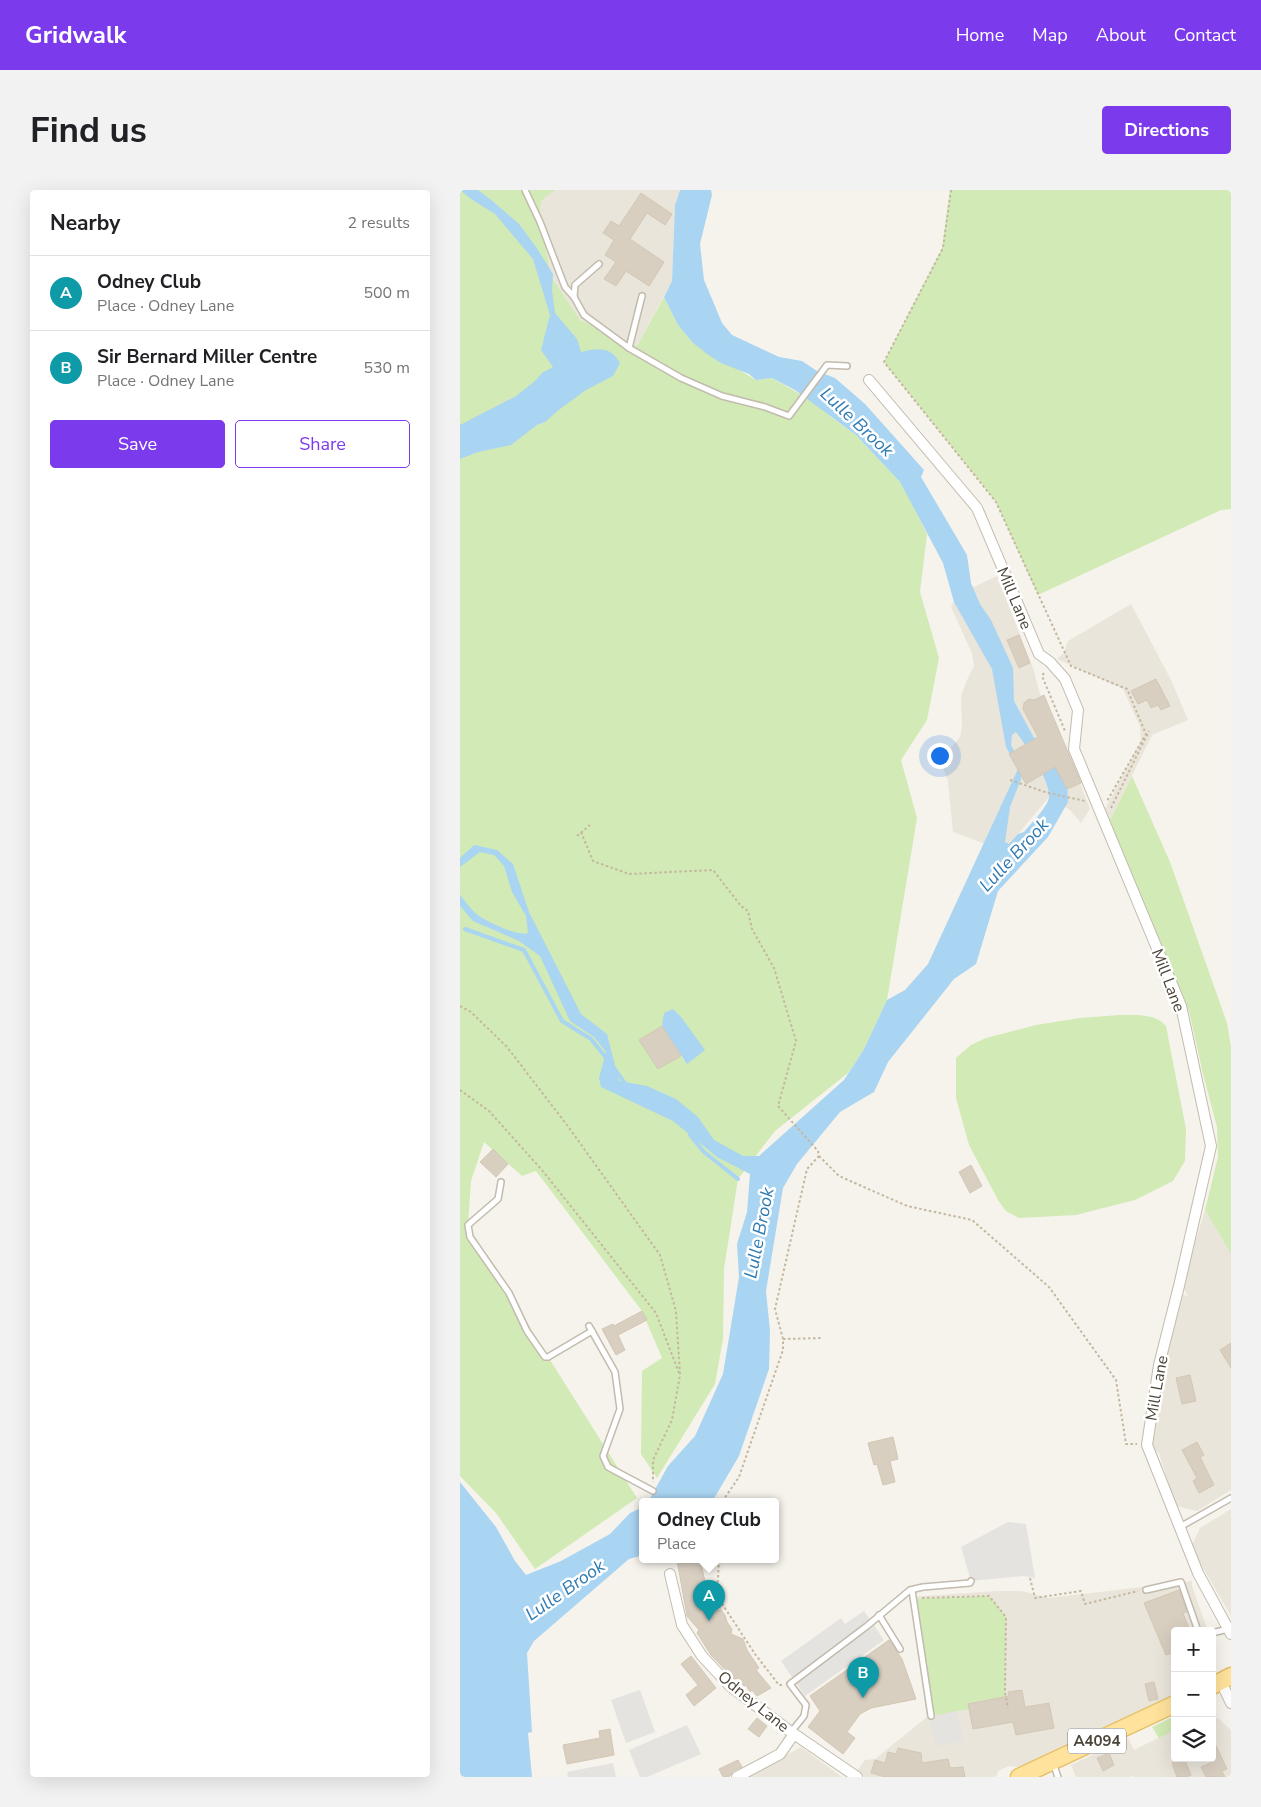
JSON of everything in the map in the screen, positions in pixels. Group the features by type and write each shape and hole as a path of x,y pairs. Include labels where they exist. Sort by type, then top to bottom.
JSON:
{"main road":[{"name":"A4094","path":"1025,1776 1055,1770 1171,1706"}],"street":[{"name":"Mill Lane","path":"869,380 977,508 1039,654 1050,662 1065,679 1078,710 1074,749 1181,1006 1211,1146 1159,1365 1147,1445 1198,1573 1229,1632"},
{"name":"Odney Lane","path":"670,1574 682,1625 702,1656 730,1686 793,1733 857,1777"},
{"path":"1221,1681 1231,1703"},
{"path":"737,1777 780,1754 793,1733"}],"lane":[{"path":"525,190 540,222 565,287 574,297 584,315 629,348 681,378 722,396 765,407 788,416 827,365 847,366"},
{"path":"574,297 576,285 599,264"},
{"path":"629,348 642,296"},
{"path":"501,1182 498,1198 468,1225 470,1237 509,1293 527,1331 544,1357 548,1357 591,1329 615,1372 620,1409 603,1456 608,1467 653,1491"},
{"path":"1179,1528 1231,1498"},
{"path":"793,1733 804,1716 806,1705 790,1684 912,1590 970,1583 971,1581"},
{"path":"1146,1590 1181,1582 1197,1627"},
{"path":"912,1590 931,1716"},
{"path":"879,1616 900,1649"},
{"path":"1216,1634 1229,1632"}],"path":[{"path":"951,190 943,248 884,362 996,502 1071,666 1127,689 1146,734 1103,817"},
{"path":"1050,662 1042,676 1058,718 1074,749"},
{"path":"1103,817 1149,731"},
{"path":"1010,780 1073,799"},
{"path":"577,836 590,825"},
{"path":"581,832 593,861 629,874 713,870 741,906 748,911 752,930 774,968 796,1041 778,1106 813,1144 819,1156 839,1176 907,1206 972,1220 1049,1286 1116,1380 1126,1444 1147,1445"},
{"path":"460,1006 471,1012 507,1046 567,1125 660,1256 676,1311 680,1375 672,1420 653,1460 653,1491"},
{"path":"460,1090 489,1111 542,1170 656,1313 680,1375"},
{"path":"725,1498 739,1477 783,1350 783,1339 775,1309 807,1169 819,1156"},
{"path":"783,1339 823,1338"},
{"path":"719,1563 717,1596 755,1654 780,1685 790,1684"},
{"path":"1030,1578 1035,1598 1081,1591 1085,1604 1146,1590"},
{"path":"913,1599 989,1596 1006,1617 1005,1692 1008,1708"}],"shaded area":[{"path":"553,190 680,190 675,205 672,281 637,346 580,320 551,276 540,215 541,201"},
{"path":"997,576 1033,668 1041,697 1038,699 1070,757 1090,809 1081,823 1070,810 1049,797 1004,851 953,832 948,781 940,761 960,737 962,728 961,696 974,666 972,653 951,607 957,595"},
{"path":"1131,604 1171,680 1188,720 1152,735 1109,822 1104,811 1141,741 1140,726 1123,689 1057,659 1064,653 1068,641"},
{"path":"1205,1210 1231,1254 1231,1490 1197,1511 1176,1506 1159,1453 1154,1450 1150,1427 1179,1294 1188,1296 1182,1285"},
{"path":"1231,1509 1231,1616 1191,1547 1200,1528"},
{"path":"1008,1522 1026,1524 1035,1578 1023,1576 971,1581 961,1547"},
{"path":"1192,1581 1192,1586 1207,1627 1171,1627 1171,1700 1026,1768 1009,1766 998,1771 994,1777 865,1777 857,1771 865,1760 875,1759 927,1717 910,1597 1021,1591 1049,1598"},
{"path":"864,1611 884,1640 805,1696 781,1661 841,1618 845,1624"},
{"path":"640,1690 655,1732 626,1743 611,1700"},
{"path":"957,1711 963,1741 936,1746 929,1717"},
{"path":"1216,1718 1231,1730 1231,1777 1076,1777 1071,1765 1128,1738 1134,1750 1171,1732 1171,1762 1216,1762"},
{"path":"687,1725 701,1754 647,1777 640,1777 629,1750"},
{"path":"801,1747 842,1777 749,1777 785,1756"},
{"path":"613,1763 616,1777 568,1777 567,1772"}],"green space":[{"path":"460,190 555,190 541,201 540,215 551,276 580,320 637,346 664,297 678,325 692,342 756,380 772,378 814,402 856,435 900,482 927,534 920,592 939,658 927,720 901,760 917,818 887,1000 864,1049 848,1073 775,1131 738,1179 724,1269 723,1339 715,1384 657,1478 641,1454 642,1371 662,1358 642,1311 536,1171 522,1176 484,1142 471,1181 468,1225 637,1498 535,1569 496,1513 460,1476 460,456 545,422 554,368 516,396 460,426","holes":["662,1026 687,1064 681,1056 658,1069 639,1040"]},
{"path":"950,190 1231,190 1231,509 1221,510 1038,595 996,502 884,362 942,248"},
{"path":"1132,776 1170,862 1227,1023 1231,1047 1231,1254 1205,1210 1218,1157 1217,1127 1189,1011 1109,822"},
{"path":"1120,1015 1151,1017 1166,1026 1186,1129 1185,1161 1173,1181 1135,1200 1076,1215 1019,1218 1006,1211 998,1200 969,1145 956,1098 956,1058 971,1045 986,1038 1036,1025 1080,1018"},
{"path":"989,1596 1006,1617 1005,1697 968,1703 969,1709 931,1716 913,1599"},
{"path":"1171,1718 1171,1732 1159,1738 1152,1727"}],"water":[{"path":"460,190 478,190 519,224 553,274 552,290 555,313 577,339 581,352 598,349 608,351 620,363 613,376 586,390 545,422 537,425 511,445 478,452 460,459 460,425 516,396 542,373 553,367 541,350 550,315 533,259 495,214"},
{"name":"Lulle Brook","path":"680,190 711,190 712,195 700,244 704,280 722,323 732,335 779,357 802,361 817,371 835,378 865,404 924,470 921,477 967,555 971,583 980,604 991,620 1013,668 1014,701 1033,736 1067,781 1068,802 1048,837 998,891 976,964 954,979 888,1062 874,1092 840,1112 797,1164 783,1188 766,1291 770,1331 769,1369 739,1456 714,1498 650,1498 668,1466 695,1436 723,1374 739,1277 737,1244 747,1212 750,1174 717,1157 673,1121 601,1087 599,1078 606,1052 594,1037 570,1021 540,956 519,941 473,921 460,906 460,895 474,912 483,919 510,931 523,934 528,933 526,916 512,892 504,866 494,855 480,852 460,867 460,858 474,845 497,850 513,864 529,912 581,1014 607,1034 619,1081 647,1086 676,1099 698,1117 714,1140 743,1156 759,1156 844,1080 864,1049 887,1000 905,990 928,964 1018,769 1006,747 992,669 954,602 943,563 900,482 856,435 795,390 772,378 756,380 749,374 721,363 692,342 678,325 664,297 672,281 675,205","holes":["1016,732 1032,755 1047,786 1048,801 1024,832 1018,834 1009,844 1005,842 1010,807 1021,779 1022,765 1011,745 1012,735"]},
{"path":"673,1009 705,1050 687,1064 662,1026 664,1013"},
{"name":"Lulle Brook","path":"460,1482 496,1527 515,1561 526,1575 561,1561 610,1534 630,1513 639,1509 639,1556 629,1559 534,1641 527,1653 532,1732 528,1733 532,1777 460,1777"}],"building":[{"path":"641,193 672,214 665,225 647,213 630,239 664,262 649,286 626,271 616,286 604,279 616,262 605,255 614,240 603,233 611,221 619,226"},
{"path":"1019,635 1030,663 1019,668 1007,640"},
{"path":"1156,679 1170,706 1161,710 1158,705 1151,708 1147,700 1138,704 1131,691"},
{"path":"1044,695 1081,783 1067,789 1055,767 1026,784 1009,754 1038,737 1023,709 1024,703 1029,699 1034,700"},
{"path":"662,1026 681,1056 658,1069 639,1040"},
{"path":"493,1149 508,1164 496,1177 480,1162"},
{"path":"971,1165 982,1186 970,1193 959,1172"},
{"path":"642,1311 647,1320 618,1335 625,1350 616,1355 602,1329 613,1324 614,1326"},
{"path":"1231,1343 1231,1368 1220,1350"},
{"path":"1190,1375 1196,1401 1182,1404 1176,1378"},
{"path":"893,1437 898,1459 890,1461 895,1482 883,1485 877,1464 874,1465 868,1443"},
{"path":"1197,1442 1204,1455 1200,1457 1214,1485 1199,1493 1193,1481 1197,1478 1182,1450"},
{"path":"678,1563 701,1563 712,1612 721,1610 725,1615 732,1629 731,1634 743,1639 747,1650 759,1668 756,1670 771,1688 757,1696 752,1690 750,1692 746,1685 744,1686 738,1678 734,1679 711,1655 697,1633 699,1630 687,1616"},
{"path":"1179,1590 1187,1612 1183,1613 1188,1627 1171,1627 1171,1653 1166,1655 1144,1603"},
{"path":"889,1640 902,1659 916,1699 871,1708 860,1714 847,1732 855,1738 843,1754 808,1727 820,1711 810,1696"},
{"path":"691,1656 716,1688 694,1706 686,1695 698,1685 681,1664"},
{"path":"1154,1682 1158,1699 1149,1701 1145,1684"},
{"path":"1022,1690 1025,1707 1049,1703 1054,1728 1016,1735 1013,1722 973,1729 968,1704 1009,1696 1008,1692"},
{"path":"757,1718 767,1726 759,1737 748,1729"},
{"path":"610,1729 614,1755 567,1764 563,1745 600,1738 599,1731"},
{"path":"1216,1746 1227,1769 1222,1771 1225,1777 1206,1777 1201,1767 1216,1762"},
{"path":"898,1748 921,1753 922,1763 948,1759 950,1768 963,1767 965,1777 885,1777 871,1773 875,1760 885,1763 888,1752 896,1754"},
{"path":"1109,1753 1114,1765 1103,1771 1097,1758"},
{"path":"738,1760 742,1767 733,1771 730,1776 723,1777 719,1769"},
{"path":"1186,1762 1191,1775 1177,1777 1172,1763"}],"waterway":[{"path":"465,929 524,950 562,1021 591,1039 607,1059"},
{"path":"614,1068 626,1085"},
{"path":"690,1135 704,1152 738,1179"}],"place":[{"name":"Odney Club","path":"709,1621"},
{"name":"Sir Bernard Miller Centre","path":"863,1698"}]}
